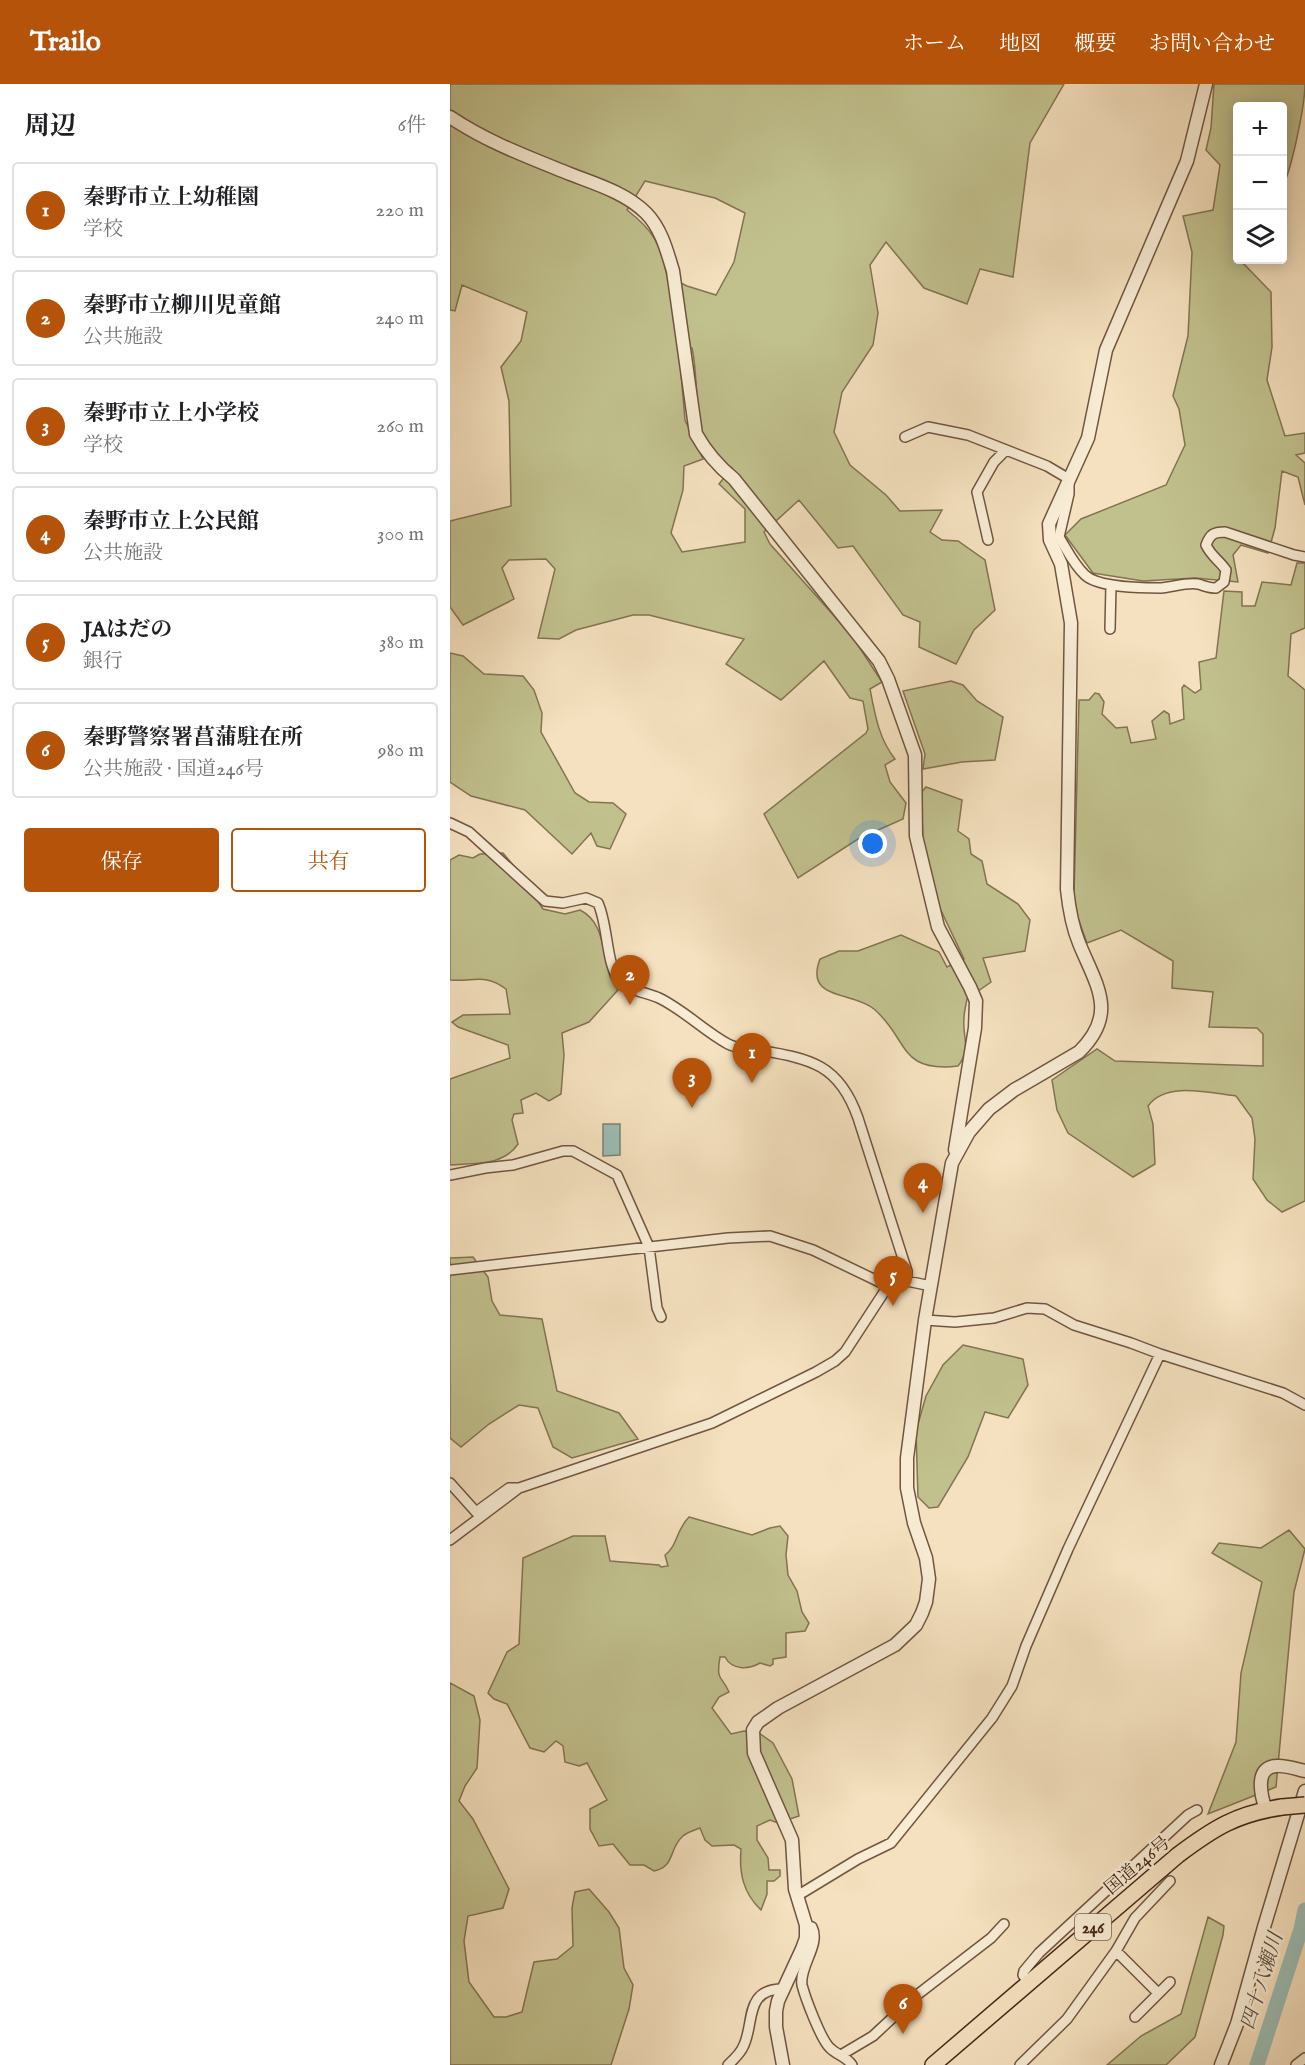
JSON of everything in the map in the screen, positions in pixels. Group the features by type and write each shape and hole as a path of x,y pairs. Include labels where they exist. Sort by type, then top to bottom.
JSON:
{"highway":[{"name":"国道246号","path":"933,2065 1211,1829 1266,1810 1305,1805"}],"street":[{"path":"952,1163 969,1132 989,1109 1014,1090 1084,1048 1096,1031 1101,1011 1100,988 1076,933 1069,908 1067,889 1071,623 1060,564 1048,531 1049,524 1088,438 1106,350 1187,161 1206,84"},
{"path":"450,117 495,144 618,193 648,215 657,228 673,271 696,434 704,449 734,479 879,661 888,679 915,755 916,836 938,927 976,1001 975,1028 931,1286 907,1458 907,1488 914,1523 926,1558 929,1579 926,1602 916,1625 895,1645 778,1708 758,1722 753,1730 754,1753 792,1840 794,1880 806,1925 806,1938 776,2011 776,2027 783,2064"},
{"path":"905,437 928,427 968,435 1047,466 1069,479"},
{"path":"988,540 977,492 994,462 1006,450"},
{"path":"1069,479 1069,494 1059,537 1085,575 1096,582 1161,588 1197,584 1207,588 1216,588 1224,582 1226,570 1220,561 1211,555 1206,545 1209,536 1216,532 1225,532 1305,557"},
{"path":"1107,623 1111,585"},
{"path":"450,823 470,832 545,901 563,903 586,898 598,903 618,978 627,986 660,998 730,1046 812,1061 828,1071 839,1082 853,1103 907,1271 907,1281"},
{"path":"450,1175 513,1165 563,1151 573,1151 617,1175 649,1247 657,1308 661,1317"},
{"path":"450,1270 728,1238 770,1236 813,1250 888,1286 907,1281 931,1286"},
{"path":"450,1540 519,1488 712,1423 836,1361 888,1286"},
{"path":"926,1320 955,1322 994,1318 1027,1308 1045,1309 1074,1325 1283,1393 1305,1405"},
{"path":"797,1896 858,1859 891,1843 985,1727 1007,1696 1068,1549 1160,1354"},
{"path":"450,1483 476,1512 509,1488 519,1488"},
{"path":"1266,1810 1261,1785 1261,1776 1265,1770 1275,1765 1305,1771"},
{"path":"1221,2065 1237,2024 1263,1928 1305,1791"},
{"path":"1029,1983 1023,1976 1024,1971 1039,1953 1188,1815 1197,1810"},
{"path":"1020,2065 1067,2019 1116,1951 1135,1918 1170,1881"},
{"path":"841,2055 873,2036 917,1995 991,1938 1004,1923"},
{"path":"806,1925 812,1927 814,1932 802,1977 802,1986 819,2030 829,2048 849,2060 852,2065"},
{"path":"1116,1951 1158,1993"},
{"path":"1135,2017 1170,1982"},
{"path":"728,2065 743,2048 752,2008 760,1996 772,1989 784,1989"},
{"path":"1296,2065 1305,2058"}],"green space":[{"path":"450,84 1064,84 1030,143 1013,277 980,269 967,304 924,288 886,242 870,265 878,313 873,345 842,392 834,432 850,465 886,495 900,511 942,510 930,532 942,540 958,541 985,560 995,610 974,630 956,664 919,647 920,622 903,615 853,546 838,548 799,500 764,532 770,544 852,636 882,682 870,689 881,735 895,759 885,765 890,782 906,803 903,819 858,839 798,878 764,814 866,733 868,729 863,701 850,698 824,661 781,700 726,664 744,639 649,615 633,615 576,630 559,639 538,638 555,569 546,559 509,560 502,568 514,599 463,625 450,607 450,521 511,506 509,401 501,367 521,341 527,312 462,285 455,311 450,310","holes":["645,181 715,198 745,213 734,262 716,295 687,286 667,276 659,246 650,231 627,210","692,348 702,434 713,455 732,468 719,484 745,509 745,542 682,552 671,533 683,490 684,466 703,459 685,420 679,349"]},
{"path":"1214,84 1305,84 1297,136 1287,174 1287,102 1233,102 1233,264 1244,264 1271,292 1272,347 1267,380 1285,436 1305,433 1305,453 1296,455 1305,463 1305,505 1298,477 1282,471 1275,528 1268,553 1241,545 1233,555 1238,582 1195,578 1143,581 1093,573 1065,535 1081,519 1166,485 1185,445 1179,409 1173,396 1188,336 1192,252 1183,216 1213,210 1220,165 1206,150 1211,128"},
{"path":"1297,563 1305,563 1305,628 1291,634 1288,676 1305,690 1305,1201 1282,1212 1267,1200 1253,1179 1255,1139 1252,1118 1236,1096 1189,1090 1165,1093 1156,1098 1148,1106 1153,1124 1155,1164 1133,1177 1068,1133 1057,1110 1052,1080 1097,1049 1115,1061 1263,1066 1263,1034 1257,1028 1209,1027 1213,992 1172,988 1173,961 1121,930 1087,943 1078,918 1074,895 1079,700 1089,700 1095,693 1099,694 1104,702 1102,714 1116,728 1127,727 1131,743 1156,739 1152,721 1164,711 1169,714 1170,724 1184,719 1182,688 1184,685 1195,693 1201,689 1199,662 1216,658 1224,591 1242,592 1242,606 1255,606 1262,582 1291,585"},
{"path":"450,653 463,656 484,674 523,676 534,690 542,713 541,732 575,793 589,802 613,803 626,814 610,849 597,846 591,833 572,854 525,810 471,796 450,782"},
{"path":"951,681 963,685 977,701 1003,717 995,760 962,762 923,769 925,754 903,691"},
{"path":"926,787 962,800 958,831 969,839 971,854 982,861 987,884 1018,904 1030,920 1025,951 983,958 991,982 967,999 964,1013 966,1048 958,1066 939,1067 914,1059 874,1009 865,1003 825,989 819,982 817,972 820,959 839,951 858,951 901,935 939,952 947,967 964,959 937,902 923,841 921,793"},
{"path":"503,853 519,872 543,909 565,914 580,910 594,922 601,937 610,977 618,990 589,1022 562,1033 564,1055 561,1094 549,1101 536,1093 521,1100 523,1113 514,1114 512,1120 518,1144 512,1151 497,1160 450,1165 450,1079 510,1058 508,1045 458,1027 452,1022 463,1015 510,1014 506,989 499,984 479,979 450,980 450,860 459,855 473,858 480,854"},
{"path":"473,1257 488,1277 492,1301 500,1315 542,1319 557,1391 619,1413 638,1439 572,1458 553,1447 538,1408 519,1405 489,1424 461,1447 450,1438 450,1258"},
{"path":"963,1345 1023,1359 1028,1385 1008,1418 985,1412 968,1457 938,1507 929,1508 918,1497 916,1431 926,1396 943,1365"},
{"path":"689,1517 752,1535 780,1526 788,1536 786,1555 788,1575 797,1591 802,1612 809,1623 805,1631 786,1633 786,1657 773,1659 773,1664 770,1666 760,1663 741,1668 732,1664 725,1657 720,1657 719,1674 729,1692 719,1697 712,1708 731,1734 744,1731 759,1733 773,1743 792,1779 799,1816 778,1823 770,1820 757,1826 757,1840 768,1858 769,1870 780,1870 780,1876 774,1881 767,1881 767,1894 761,1910 746,1890 741,1866 741,1849 734,1845 712,1846 705,1840 700,1828 683,1836 675,1846 666,1865 654,1871 644,1865 630,1865 613,1844 599,1846 590,1829 590,1809 607,1800 587,1763 579,1766 565,1762 563,1746 556,1741 544,1752 530,1748 507,1704 494,1699 488,1693 507,1652 519,1644 523,1558 573,1536 605,1536 610,1561 668,1566 665,1555 672,1548 681,1527"},
{"path":"1289,1530 1305,1549 1294,1592 1276,1787 1208,1814 1236,1742 1241,1673 1262,1582 1212,1553 1219,1543 1261,1548"},
{"path":"450,1683 474,1696 480,1720 477,1768 465,1786 459,1801 473,1819 509,1889 503,1908 468,1916 464,1941 469,1982 494,2017 506,2017 522,2012 534,1962 557,1959 573,1946 572,1908 575,1892 589,1889 609,1912 619,1928 624,1968 633,1985 629,2009 611,2065 450,2065"},
{"path":"1208,1917 1224,1926 1195,2037 1166,2065 1107,2065 1141,2036 1181,2014"}],"water":[{"path":"603,1124 620,1124 620,1155 603,1156"}],"waterway":[{"name":"四十八瀬川","path":"1257,2065 1305,1910"}],"place":[{"name":"秦野市立柳川児童館","path":"630,1005"},
{"name":"秦野市立上幼稚園","path":"752,1083"},
{"name":"秦野市立上小学校","path":"692,1108"},
{"name":"秦野市立上公民館","path":"923,1213"},
{"name":"JAはだの","path":"893,1306"},
{"name":"秦野警察署菖蒲駐在所","path":"903,2034"}]}
